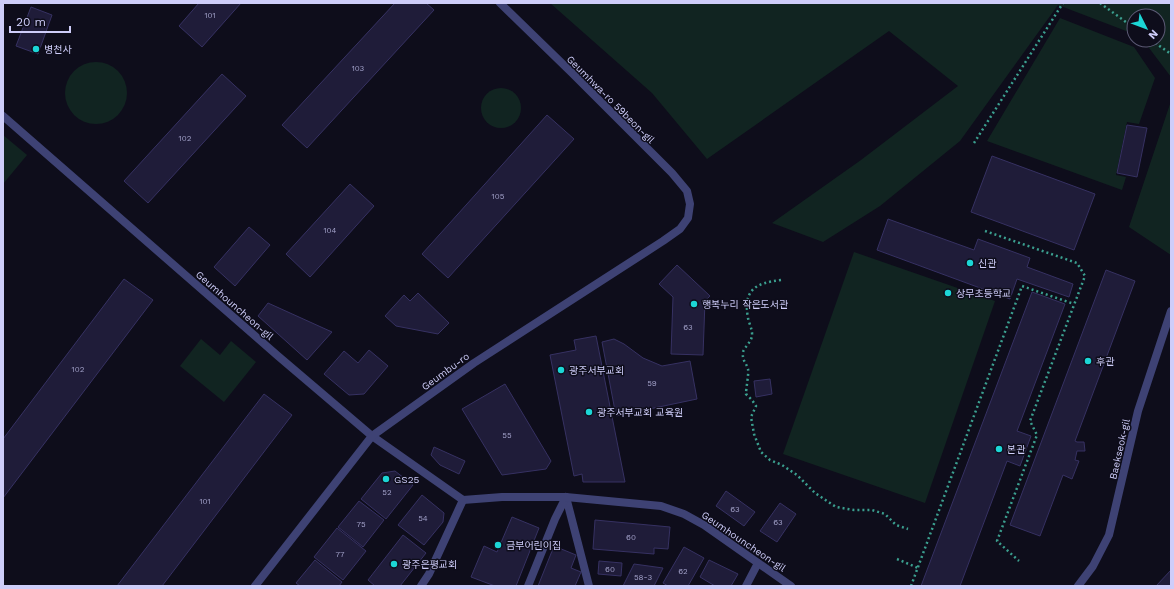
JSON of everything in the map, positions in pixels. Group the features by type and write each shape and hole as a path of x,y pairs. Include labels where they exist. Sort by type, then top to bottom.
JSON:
{"street":[{"name":"Geumhwa-ro 59beon-gil","path":"500,3 672,173 687,191 690,204 688,218"},
{"name":"Geumhouncheon-gil","path":"3,116 272,351 372,436 463,500 502,497 566,497 661,506 684,514 704,525 791,586"},
{"name":"Geumbu-ro","path":"255,586 372,436 474,363 663,241 680,228 688,218"},
{"name":"Baekseok-gil","path":"1078,586 1093,566 1109,535 1138,411 1171,311"},
{"path":"528,586 555,519 566,497"},
{"path":"566,497 589,586"},
{"path":"421,586 429,574 463,500"},
{"path":"746,586 758,563"}],"path":[{"path":"974,143 1063,3"},
{"path":"1100,3 1126,22"},
{"path":"1162,48 1171,54"},
{"path":"985,231 1077,263 1085,276 1030,421 1037,435 997,541 1019,561"},
{"path":"781,280 769,281 760,285 751,291 748,298 747,311 753,334 743,351 743,362 748,370 746,394 756,406 751,417 754,434 761,452 770,460 782,465 797,475 815,493 836,507 854,510 872,510 886,514 896,525 908,529"},
{"path":"911,586 1022,286 1074,304"},
{"path":"897,559 918,568"}],"green space":[{"path":"550,3 1171,3 1171,77 1149,48 1166,48 1166,8 1126,8 1126,31 1058,5 960,141 880,206 823,242 772,223 861,160 958,86 889,31 707,159 652,93"},
{"path":"1060,18 1126,44 1126,48 1135,48 1155,78 1139,124 1127,122 1116,175 1126,177 1122,190 987,141"},
{"path":"96,62 108,64 118,71 125,81 127,93 125,105 118,115 108,122 96,124 84,122 74,115 67,105 65,93 67,81 74,71 84,64"},
{"path":"501,88 512,91 518,97 521,108 518,119 512,125 501,128 490,125 484,119 481,108 484,97 490,91"},
{"path":"1171,101 1171,255 1129,227"},
{"path":"3,135 27,155 3,184"},
{"path":"854,252 995,301 925,503 783,454"},
{"path":"201,339 220,355 231,341 256,362 224,402 180,366"}],"building":[{"path":"199,3 241,3 202,47 179,26"},
{"path":"395,3 426,3 434,10 307,148 282,125"},
{"path":"31,7 52,15 38,54 16,46"},
{"path":"222,74 246,96 148,203 124,181"},
{"path":"547,115 574,139 448,278 422,254"},
{"path":"1127,125 1147,128 1137,177 1117,173"},
{"path":"992,156 1095,194 1074,250 971,212"},
{"path":"350,184 374,206 310,277 286,254"},
{"name":"신관","path":"888,219 974,250 978,239 1030,258 1027,267 1073,284 1069,297 1017,279 1010,299 877,250"},
{"path":"249,227 270,245 235,286 214,267"},
{"path":"677,265 710,296 705,301 703,355 671,354 673,297 659,284"},
{"name":"후관","path":"1106,270 1135,281 1075,441 1084,442 1085,451 1077,451 1075,460 1079,461 1072,479 1063,475 1040,536 1010,525"},
{"path":"124,279 153,300 3,498 3,439"},
{"name":"본관","path":"1032,292 1065,304 1017,431 1031,436 1020,466 1007,461 960,586 921,586"},
{"path":"418,293 449,323 438,334 396,326 385,316 404,295 410,301"},
{"path":"268,303 332,332 307,360 258,316"},
{"path":"596,336 625,482 583,482 582,474 574,476 550,355 576,350 574,340"},
{"path":"614,339 624,344 643,358 662,366 690,361 697,399 616,416 602,342"},
{"path":"369,350 388,366 364,394 349,395 324,374 344,351 358,363"},
{"path":"770,379 772,394 756,397 754,381"},
{"path":"505,384 551,461 546,469 502,475 462,409"},
{"path":"264,394 292,415 162,586 117,586"},
{"path":"434,447 465,461 459,474 440,465 431,455"},
{"path":"395,471 413,485 386,519 361,499 382,473"},
{"path":"726,491 755,512 744,526 716,506"},
{"path":"422,495 444,513 443,522 424,545 398,525"},
{"path":"359,501 384,520 363,547 338,527"},
{"path":"780,503 796,514 777,542 760,531"},
{"path":"512,517 539,528 516,586 495,586 471,577 484,546 497,552"},
{"path":"595,520 670,527 668,549 654,548 654,554 593,549"},
{"path":"337,528 366,551 343,580 314,557"},
{"path":"403,535 426,553 400,586 375,586 368,580"},
{"path":"554,546 576,555 571,568 581,572 575,586 538,586"},
{"path":"684,547 704,558 688,586 668,586 663,583"},
{"path":"315,560 342,582 339,586 300,586 296,583"},
{"path":"709,560 738,574 731,586 715,586 700,577"},
{"path":"599,561 622,563 621,576 598,574"},
{"path":"634,564 663,568 654,586 623,586"},
{"path":"1171,570 1171,586 1156,586"}],"place":[{"name":"병천사","path":"36,49"},
{"name":"신관","path":"970,263"},
{"name":"상무초등학교","path":"948,293"},
{"name":"행복누리 작은도서관","path":"694,304"},
{"name":"후관","path":"1088,361"},
{"name":"광주서부교회","path":"561,370"},
{"name":"광주서부교회 교육원","path":"589,412"},
{"name":"본관","path":"999,449"},
{"name":"GS25","path":"386,479"},
{"name":"금부어린이집","path":"498,545"},
{"name":"광주은평교회","path":"394,564"}]}
